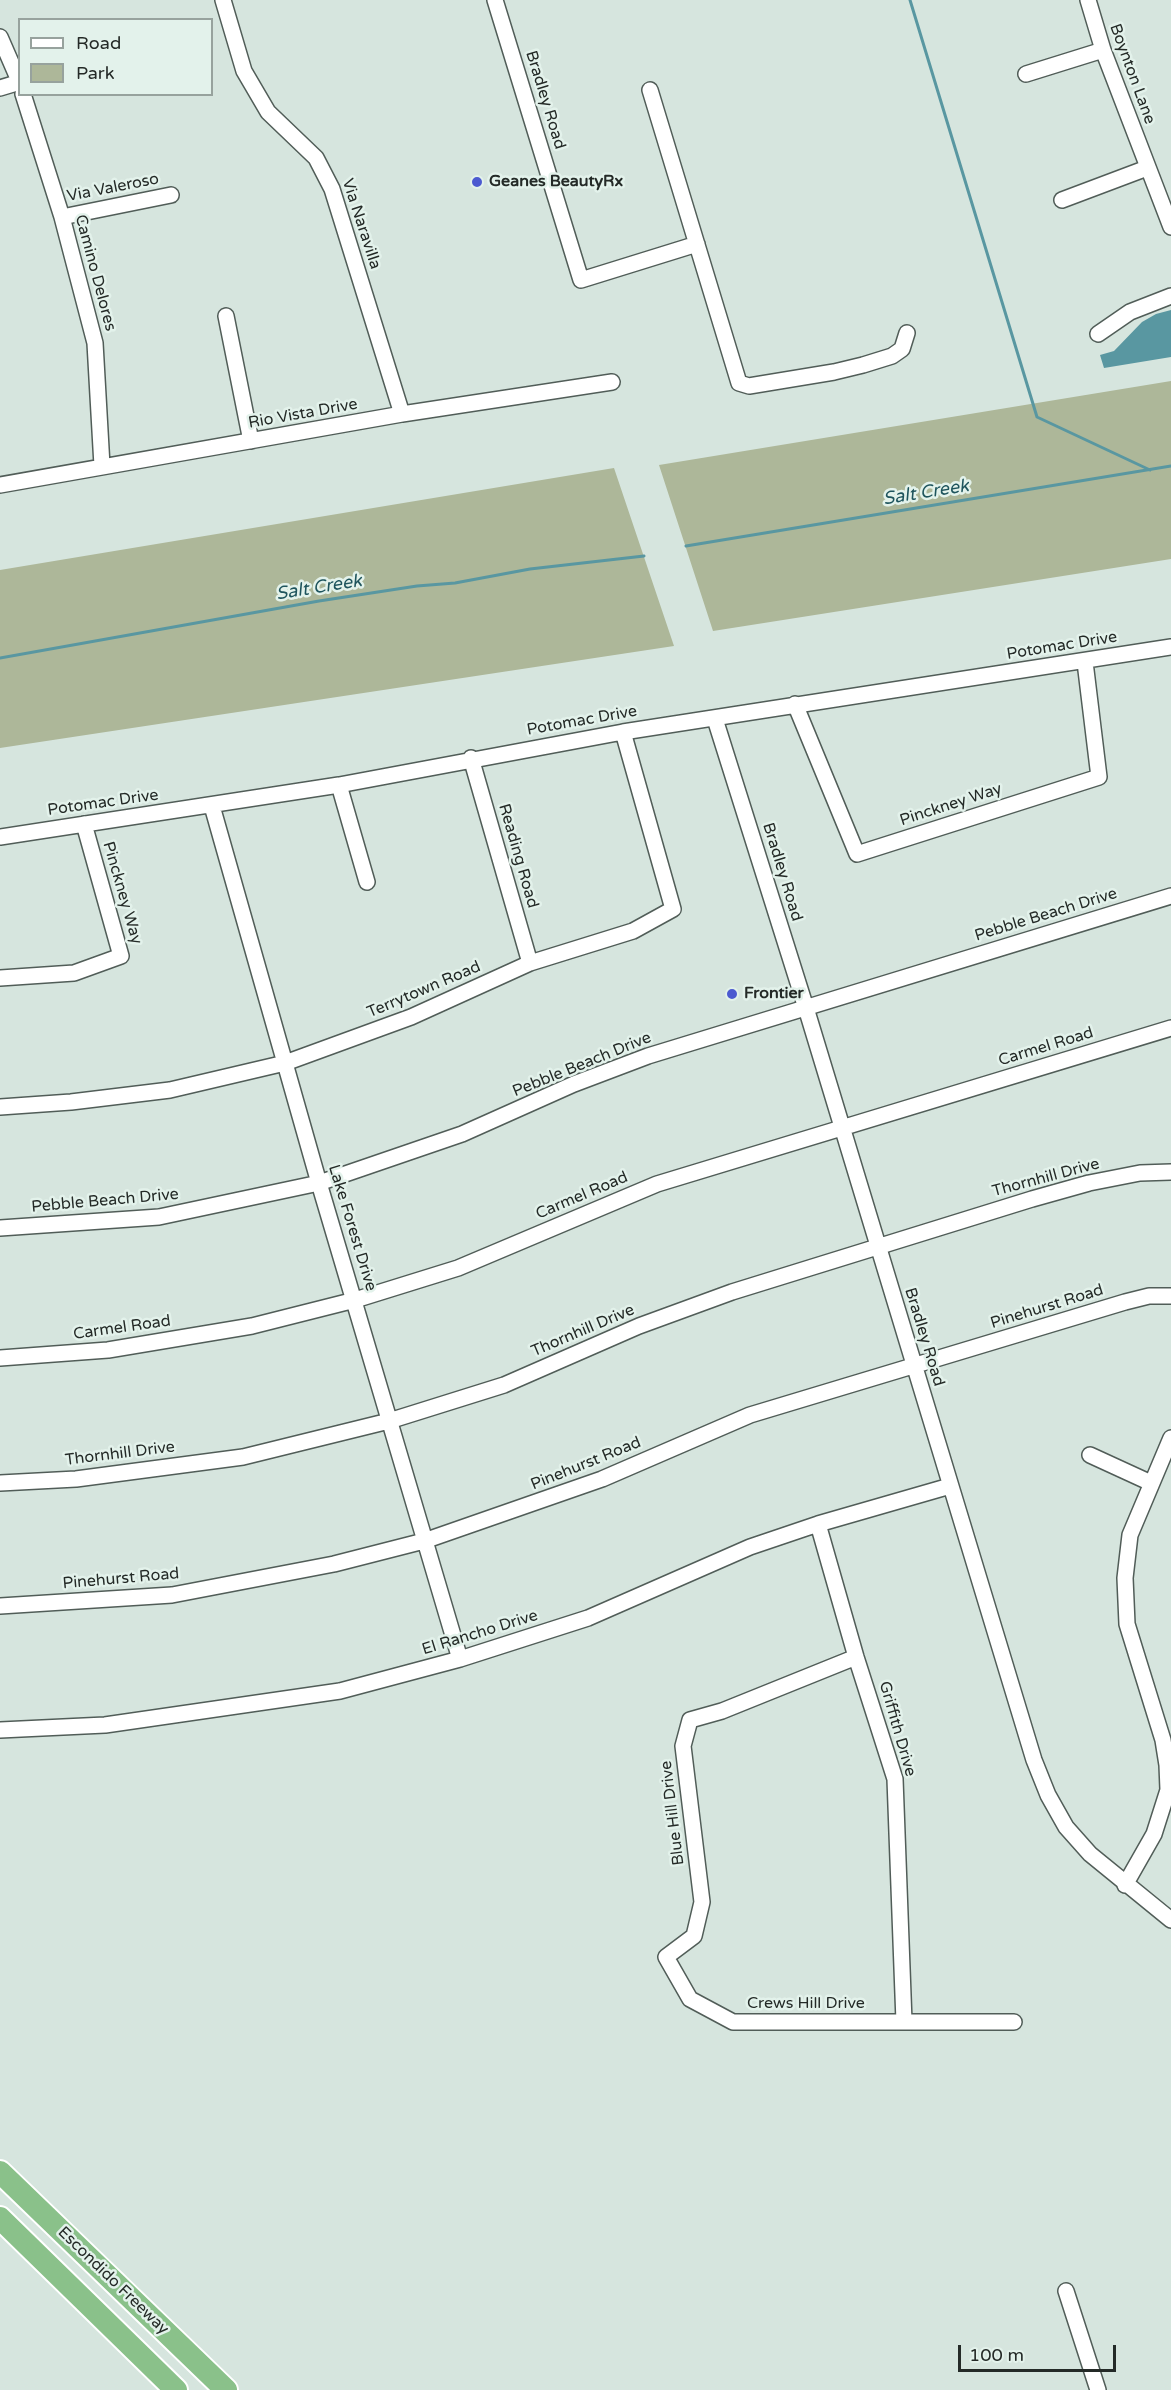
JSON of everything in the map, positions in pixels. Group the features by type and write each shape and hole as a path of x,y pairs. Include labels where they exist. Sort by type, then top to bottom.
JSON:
{"highway":[{"name":"Escondido Freeway","path":"0,2172 226,2390"},
{"name":"Escondido Freeway","path":"0,2218 176,2390"}],"street":[{"name":"Via Naravilla","path":"223,0 244,71 268,112 316,158 332,189 402,414"},
{"name":"Bradley Road","path":"495,0 581,280 697,244"},
{"name":"Boynton Lane","path":"1088,0 1102,50 1171,227"},
{"path":"0,37 18,80"},
{"path":"1026,74 1102,50"},
{"path":"0,88 18,82"},
{"path":"650,90 739,383 749,386 834,372 873,362 892,356 902,349 907,333"},
{"name":"Camino Delores","path":"24,96 62,217 95,343 102,466"},
{"path":"1062,200 1147,168"},
{"name":"Via Valeroso","path":"62,217 171,195"},
{"path":"1098,334 1130,312 1171,296"},
{"path":"226,316 250,441"},
{"name":"Rio Vista Drive","path":"0,484 402,414 612,382"},
{"name":"Potomac Drive","path":"0,837 339,785 471,758 795,704 1171,647"},
{"name":"Pinckney Way","path":"795,704 857,855 1099,777 1084,662"},
{"name":"Bradley Road","path":"716,718 1034,1760 1048,1795 1066,1827 1090,1854 1125,1885 1171,1920"},
{"name":"Terrytown Road","path":"0,1107 71,1102 170,1090 285,1063 411,1017 530,963 633,931 673,909 623,732"},
{"name":"Reading Road","path":"471,758 530,963"},
{"path":"339,785 367,882"},
{"name":"Lake Forest Drive","path":"212,806 319,1184 460,1659"},
{"name":"Pinckney Way","path":"0,978 74,973 121,956 84,824"},
{"name":"Pebble Beach Drive","path":"0,1228 159,1217 319,1184 462,1134 574,1084 648,1056 1171,896"},
{"name":"Carmel Road","path":"0,1358 108,1350 252,1326 355,1300 458,1268 657,1184 1171,1028"},
{"name":"Thornhill Drive","path":"0,1483 76,1479 243,1457 389,1421 504,1385 639,1326 732,1292 1089,1184 1140,1173 1171,1173"},
{"name":"Pinehurst Road","path":"0,1606 172,1595 334,1564 424,1541 602,1479 750,1415 1125,1302 1149,1296 1171,1296"},
{"path":"1125,1885 1154,1834 1168,1790 1163,1740 1127,1624 1125,1578 1130,1535 1171,1438"},
{"path":"1090,1455 1151,1483"},
{"name":"El Rancho Drive","path":"0,1730 105,1725 340,1691 460,1659 588,1618 750,1547 818,1524 950,1486"},
{"name":"Griffith Drive","path":"818,1524 856,1657 895,1779 904,2022"},
{"name":"Blue Hill Drive","path":"666,1957 694,1936 702,1902 683,1746 690,1720 722,1712 856,1657"},
{"name":"Crews Hill Drive","path":"666,1957 690,1999 733,2022 1014,2022"},
{"path":"1066,2291 1098,2390"}],"green space":[{"path":"1171,381 1171,559 713,631 659,465"},
{"path":"614,468 674,646 0,748 0,570"}],"water":[{"path":"1171,310 1171,357 1104,368 1100,355 1114,351 1142,322 1156,314"}],"waterway":[{"path":"910,0 1037,417 1150,470"},
{"name":"Salt Creek","path":"686,546 1171,466"},
{"name":"Salt Creek","path":"0,658 319,601 417,586 455,583 530,569 644,556"}],"place":[{"name":"Geanes BeautyRx","path":"477,182"},
{"name":"Frontier","path":"732,994"}]}
